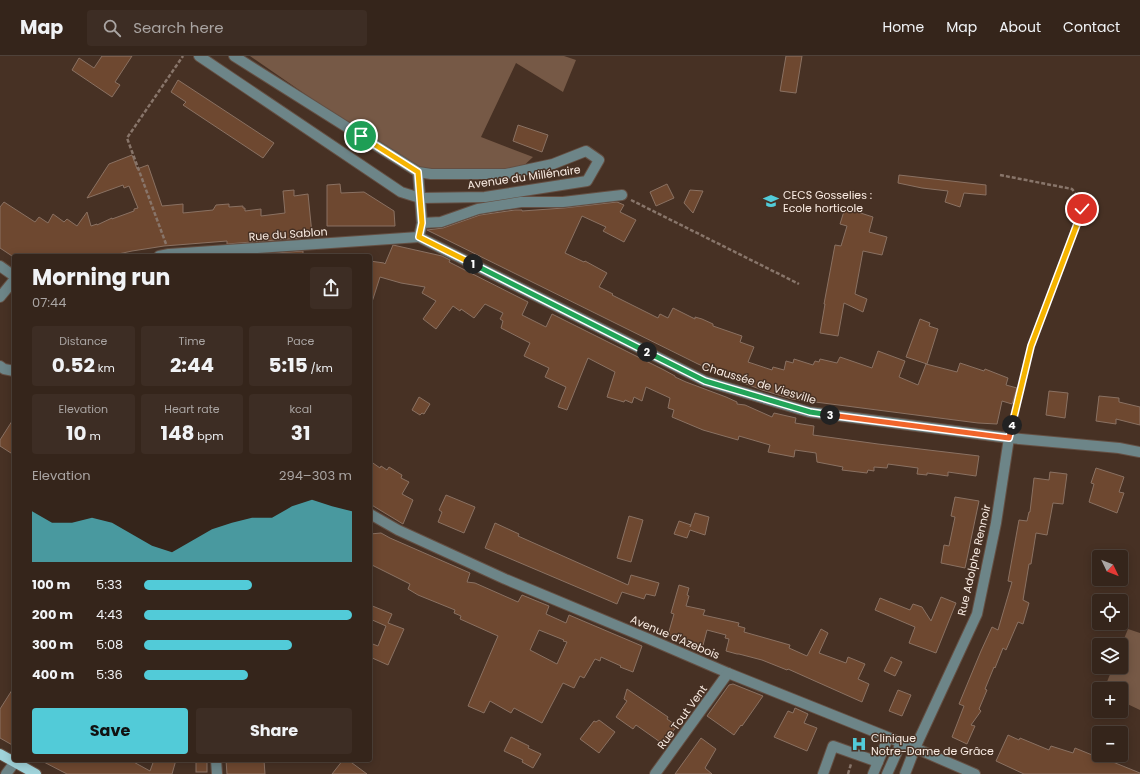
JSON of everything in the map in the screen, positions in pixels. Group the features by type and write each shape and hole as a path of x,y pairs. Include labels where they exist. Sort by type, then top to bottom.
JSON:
{"main road":[{"path":"0,754 12,760"},
{"path":"15,762 36,774"}],"street":[{"name":"Avenue du Millénaire","path":"199,56 401,192 420,198 485,197 587,181 599,160 586,151 553,164 506,174 431,174 418,172 234,56"},
{"path":"418,172 422,223 419,237"},
{"path":"422,223 441,222 478,209 521,202 563,202 622,195"},
{"name":"Rue du Sablon","path":"169,254 419,237"},
{"name":"Chaussée de Viesville","path":"419,237 705,381 810,412 1009,438 1119,448 1140,452"},
{"path":"0,266 12,275"},
{"path":"0,297 12,282"},
{"path":"0,366 4,369 12,371"},
{"name":"Rue Adolphe Rennoir","path":"905,774 915,748 977,614 996,524 1009,438"},
{"name":"Avenue d'Azebois","path":"372,515 398,530 505,579 728,673 915,748 975,774"},
{"name":"Rue Tout Vent","path":"656,774 728,673"},
{"path":"873,774 888,738"},
{"path":"887,774 901,743"},
{"path":"823,774 833,746 878,762"},
{"path":"6,774 15,762"},
{"path":"216,762 217,774"}],"path":[{"path":"169,254 126,138 183,56"},
{"path":"1000,175 1072,189 1083,203 1079,219 1031,346 1009,438"},
{"path":"622,195 799,284"}],"shaded area":[{"path":"250,56 564,56 576,60 563,92 516,63 481,137 533,157 518,171 474,174 412,168"},
{"path":"1128,629 1140,633 1140,710 1128,704 1128,682 1107,682 1110,674 1128,674 1128,638 1124,638"}],"building":[{"path":"102,56 132,56 115,82 120,85 112,97 72,70 79,58 94,68"},
{"path":"786,56 802,56 796,93 780,91"},
{"path":"178,80 274,143 263,158 183,105 186,102 171,92"},
{"path":"518,125 548,135 542,152 513,141"},
{"path":"132,155 137,169 148,165 162,206 183,204 183,213 213,210 216,205 229,204 229,207 243,206 245,211 261,209 261,216 285,213 283,191 294,190 294,196 308,194 312,234 301,235 301,238 227,244 227,241 164,246 118,254 12,254 12,256 0,248 0,207 4,202 35,222 39,217 48,223 53,214 64,222 67,219 77,226 87,212 91,226 134,211 134,209 138,208 129,186 124,188 123,185 87,198 109,164"},
{"path":"899,175 986,185 986,195 964,193 960,207 945,202 948,191 898,183"},
{"path":"340,184 341,193 364,192 394,211 395,226 327,226 327,185"},
{"path":"667,184 674,198 656,206 650,192"},
{"path":"690,190 703,191 693,213 684,203"},
{"path":"617,202 624,205 620,212 636,220 624,242 603,231 606,227 582,216 565,253 584,262 585,261 607,273 599,287 613,294 612,295 658,318 660,314 668,318 673,308 695,319 695,317 702,319 713,324 713,326 742,336 740,342 754,347 748,362 772,370 773,367 784,370 786,361 793,363 794,359 813,365 815,361 819,362 820,359 837,363 840,357 872,368 878,351 905,361 899,377 918,385 926,364 957,372 960,363 984,371 985,369 1008,378 1006,385 1017,388 1012,404 1002,401 997,424 978,423 792,399 762,390 698,364 427,230 443,228 480,215 515,210 522,211 564,208"},
{"path":"845,208 873,217 869,232 887,237 882,255 863,251 855,294 867,299 863,312 844,303 838,336 820,333 835,245 841,246 847,226 840,224"},
{"path":"393,245 442,256 450,260 449,262 528,302 522,315 546,327 552,314 664,370 675,377 726,397 737,402 737,404 745,405 772,417 774,413 796,418 795,423 814,426 813,435 979,456 976,476 948,472 948,476 927,473 927,475 917,474 918,468 888,464 887,468 874,467 874,471 868,470 867,473 842,470 843,467 817,462 816,453 795,450 794,457 768,452 770,445 739,436 738,440 703,430 672,417 674,410 668,408 670,398 646,387 642,401 634,397 632,403 625,400 624,402 607,397 615,372 588,358 567,410 558,407 566,387 545,377 549,368 524,356 530,343 501,328 503,321 500,319 503,313 485,304 474,318 461,309 460,311 453,306 436,329 423,319 436,301 422,293 425,287 401,283 380,277 372,302 372,261 385,264"},
{"path":"303,251 303,254 262,254"},
{"path":"920,319 930,323 929,326 938,329 927,364 906,357"},
{"path":"1049,391 1068,393 1065,418 1046,415"},
{"path":"1099,396 1119,398 1119,402 1140,407 1140,425 1116,419 1116,424 1096,421"},
{"path":"419,397 430,404 424,414 422,413 420,415 412,410"},
{"path":"12,421 12,454 0,446 0,440"},
{"path":"372,462 380,468 381,466 387,470 389,467 402,475 401,478 409,482 402,494 413,500 403,524 372,505"},
{"path":"1096,468 1124,477 1119,492 1124,493 1117,513 1089,502 1094,484 1091,483"},
{"path":"1050,472 1067,474 1063,504 1053,503 1047,535 1036,533 1023,600 1029,603 1023,624 1018,622 1006,650 1003,648 995,668 994,667 979,709 981,711 971,725 975,726 967,744 952,737 964,706 959,704 992,627 998,630 1012,582 1008,581 1019,520 1027,521 1030,512 1034,478 1049,480"},
{"path":"446,495 475,507 464,533 438,522 442,512 439,510"},
{"path":"955,497 979,501 965,568 941,563 944,545 949,546 955,517 951,516"},
{"path":"695,513 709,517 705,535 690,530 687,538 674,534 679,521 691,525"},
{"path":"629,516 643,520 631,562 617,558"},
{"path":"495,523 519,534 518,536 628,585 631,575 659,583 655,596 646,594 644,599 622,592 617,604 485,548"},
{"path":"381,533 470,573 467,582 475,583 518,602 522,595 549,606 546,614 566,623 569,615 642,646 633,672 601,657 600,661 595,659 584,678 580,676 574,688 563,683 542,723 514,708 511,713 490,701 484,713 468,706 498,636 460,619 461,616 454,613 455,610 418,595 408,589 410,584 372,565 372,534","holes":["539,630 564,640 563,641 567,642 557,664 530,650"]},
{"path":"679,585 689,588 687,595 689,596 686,606 705,610 703,615 739,623 738,626 745,628 744,632 790,645 789,648 807,656 821,629 828,633 819,653 846,663 848,657 865,664 858,679 869,684 862,702 788,669 787,670 762,660 726,651 729,639 725,638 726,635 707,630 702,649 668,635 674,614 671,613"},
{"path":"941,597 956,603 936,653 909,643 915,627 875,610 880,598 910,610 913,604 922,607 931,621"},
{"path":"372,606 392,614 388,623 404,629 388,665 372,658 372,644 378,646 386,626 372,620"},
{"path":"891,657 902,662 895,676 884,671"},
{"path":"733,684 763,696 734,735 707,716 729,685"},
{"path":"627,689 668,717 667,719 677,726 663,744 636,725 633,729 616,717 627,701 624,699"},
{"path":"12,690 12,745 0,738 0,709"},
{"path":"898,690 911,695 902,716 889,711"},
{"path":"795,708 808,714 804,723 817,728 807,751 774,737 788,711 793,713"},
{"path":"599,720 615,732 599,753 580,739 594,721 596,722"},
{"path":"1008,735 1019,740 1020,738 1049,750 1051,746 1073,753 1075,748 1092,755 1092,762 1113,762 1140,774 1024,774 996,761"},
{"path":"511,737 541,754 533,768 522,762 523,760 504,751"},
{"path":"701,738 716,749 705,768 712,774 675,774"},
{"path":"44,762 134,762 150,771 153,762 175,762 172,774 67,774"},
{"path":"196,762 207,762 207,772 196,772"},
{"path":"226,762 264,762 265,774 227,774"},
{"path":"341,762 351,762 367,774 332,774"}],"place":[{"name":"CECS Gosselies : Ecole horticole","path":"771,201"},
{"name":"Clinique Notre-Dame de Grâce","path":"859,744"}],"route":[{"path":"361,136 418,172 422,223 419,237 705,381 810,412 1009,438 1031,346 1082,209"}]}
